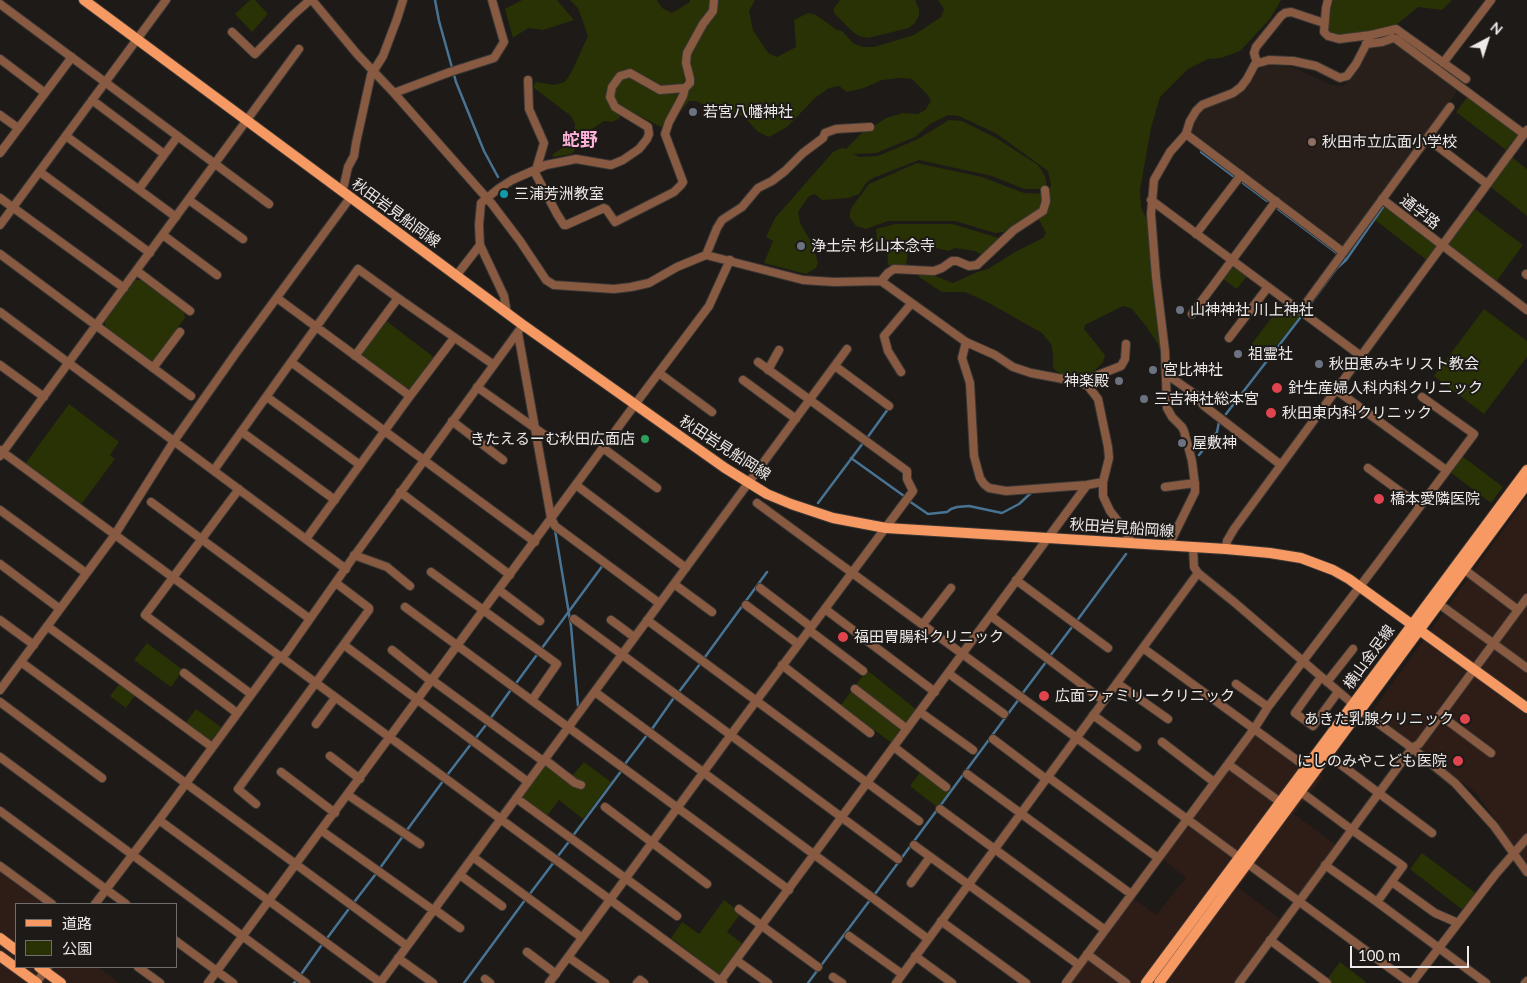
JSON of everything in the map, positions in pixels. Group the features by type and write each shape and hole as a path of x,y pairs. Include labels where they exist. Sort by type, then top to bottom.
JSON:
{"main road":[{"name":"秋田岩見船岡線","path":"84,0 246,122 507,313 520,329 748,483 778,499 805,510 846,521 886,528 1226,549 1300,558 1333,570 1360,587 1527,708"},
{"name":"横山金足線","path":"1146,983 1280,802 1310,770 1435,601 1527,470"},
{"name":"横山金足線","path":"1460,566 1527,484"},
{"name":"横山金足線","path":"1159,983 1301,792 1310,770 1328,755 1356,707"},
{"path":"0,938 15,949"},
{"path":"0,956 15,967"},
{"path":"16,968 37,983"},
{"path":"44,968 61,983"}],"street":[{"path":"0,225 166,0"},
{"path":"232,32 255,54 294,14 311,0 485,198 520,241 546,280 554,285 614,289 631,288 649,282 677,267 706,255 804,280 834,282 881,281 966,342 995,355 1013,367 1031,373 1079,382 1088,386 1098,400 1108,447 1109,458 1103,482 1103,496 1132,544"},
{"path":"341,191 348,167 354,156 365,98 374,70 383,56 403,0"},
{"path":"394,93 492,59 503,45 503,37 492,0"},
{"path":"528,80 529,109 544,143 535,170 558,214 566,225 604,208 615,222 674,192 683,182 665,134 685,88 690,83 686,63 687,53 703,24 713,11 714,0"},
{"path":"1328,0 1324,23 1324,32 1328,36 1339,39 1396,30 1466,79"},
{"path":"1444,63 1491,0"},
{"path":"0,4 269,204"},
{"path":"1257,63 1254,53 1256,47 1285,13 1291,12 1324,23"},
{"path":"1169,546 1195,492 1195,483 1184,432 1167,408 1165,351 1151,214 1154,180 1170,152 1186,134 1190,120 1196,111 1202,105 1233,93 1247,79 1257,63 1282,59 1303,62 1340,78 1347,76 1356,64 1371,35"},
{"path":"1226,549 1227,541 1234,529 1525,132 1396,39 1366,44"},
{"path":"299,49 1,453 501,818 721,982 1087,485"},
{"path":"0,153 72,57"},
{"path":"0,59 44,93"},
{"path":"507,313 504,296 480,245 479,206 485,198 512,180 549,164 576,159 611,165 623,160 644,144 649,134 648,127 620,110 610,98 612,87 623,74 633,74 660,90 685,88"},
{"path":"92,100 164,154"},
{"path":"1301,310 1450,108"},
{"path":"0,114 18,128"},
{"path":"706,255 722,220 742,207 755,191 772,181 823,138 825,133 836,129 870,127"},
{"path":"1186,134 1276,201 1341,254"},
{"path":"66,136 176,217"},
{"path":"139,189 178,136"},
{"path":"1428,139 1487,184"},
{"path":"40,172 150,253"},
{"path":"1196,234 1242,175"},
{"path":"881,281 888,272 894,269 934,271 952,261 958,261 970,266 977,265 1014,230 1043,211 1046,201 1045,190"},
{"path":"0,198 124,288"},
{"path":"0,690 114,536 174,441 350,198"},
{"name":"通学路","path":"1382,199 1527,310"},
{"path":"189,200 243,239"},
{"path":"1151,200 1361,356"},
{"path":"1192,314 1276,201"},
{"path":"163,235 217,275"},
{"path":"456,276 480,245"},
{"path":"0,254 191,396"},
{"path":"208,983 322,831 658,373 710,306 730,260"},
{"path":"214,470 358,269 494,365"},
{"path":"136,271 190,311"},
{"path":"1229,338 1268,286"},
{"path":"276,298 410,396"},
{"path":"355,356 398,298"},
{"path":"901,372 888,351 884,336 911,304"},
{"path":"0,312 346,569"},
{"path":"96,903 251,694 280,657 286,653 354,555 520,329"},
{"path":"520,329 554,526 659,603"},
{"path":"153,368 180,332"},
{"path":"306,539 454,338"},
{"path":"966,342 962,358 970,383 974,456 980,478 984,484 989,488 1006,490 1087,485 1103,482"},
{"path":"1088,386 1098,375 1121,366 1125,359 1126,344"},
{"path":"159,820 381,983 406,946 847,348"},
{"path":"768,370 779,350"},
{"path":"291,362 535,542"},
{"path":"549,983 756,700 913,491 907,478 907,471 758,362"},
{"path":"0,365 44,397"},
{"path":"835,366 889,406"},
{"path":"658,373 712,412"},
{"path":"1166,374 1199,397 1203,405 1281,465"},
{"path":"742,380 796,419"},
{"path":"477,387 549,438"},
{"path":"1336,390 1446,470"},
{"path":"267,397 360,465"},
{"path":"1066,983 1254,729 1268,707 1474,434 1422,397"},
{"path":"452,421 504,460"},
{"path":"242,432 334,500"},
{"path":"603,448 657,488"},
{"path":"1368,468 1420,506"},
{"path":"1166,487 1195,483"},
{"path":"576,485 686,568"},
{"path":"239,489 145,615 251,694"},
{"path":"400,492 510,575"},
{"path":"151,502 310,619"},
{"path":"757,503 1411,983 1495,875 1527,838"},
{"path":"0,510 86,574"},
{"path":"1193,547 1194,567 1198,573 1356,707 1412,748 1455,783 1494,826 1527,872"},
{"path":"354,555 387,567 410,586"},
{"path":"0,564 60,609"},
{"path":"1460,566 1518,610"},
{"path":"431,572 557,664 532,700"},
{"path":"896,983 1198,573"},
{"path":"1016,580 1108,648"},
{"path":"256,804 238,789 370,610 336,583"},
{"path":"674,584 712,612"},
{"path":"760,588 863,671"},
{"path":"923,624 951,588"},
{"path":"499,590 540,621"},
{"path":"1251,983 1241,980 1412,748 1419,744 1527,598"},
{"path":"1435,601 1527,668"},
{"path":"746,606 798,644"},
{"path":"405,607 788,890"},
{"path":"825,609 935,692"},
{"path":"991,616 1104,701"},
{"path":"574,619 898,859"},
{"path":"0,620 34,645"},
{"path":"611,620 634,638"},
{"path":"647,620 919,821"},
{"path":"47,626 212,747"},
{"path":"344,645 528,782"},
{"path":"1143,648 1310,770"},
{"path":"1338,692 1313,726 1295,713 1353,648"},
{"path":"392,650 575,783 581,784"},
{"path":"20,662 406,946"},
{"path":"782,665 870,733"},
{"path":"184,673 237,713"},
{"path":"948,673 1004,714"},
{"path":"1117,683 1168,719"},
{"path":"1236,684 1268,707"},
{"path":"855,689 907,729"},
{"path":"595,692 928,939"},
{"path":"316,724 335,698"},
{"path":"0,702 102,778"},
{"path":"920,712 973,750"},
{"path":"1440,714 1491,753"},
{"path":"1093,715 1137,747"},
{"path":"993,740 1158,858"},
{"path":"1162,742 1214,782"},
{"path":"894,747 946,787"},
{"path":"1328,755 1432,833"},
{"path":"330,756 360,779"},
{"path":"0,757 306,983"},
{"path":"1228,764 1280,802"},
{"path":"281,772 335,812"},
{"path":"967,774 1131,894"},
{"path":"1301,792 1403,866 1378,902"},
{"path":"348,795 420,844"},
{"path":"516,798 677,916"},
{"path":"605,808 707,884"},
{"path":"940,809 1105,930"},
{"path":"0,811 125,903"},
{"path":"322,831 460,928"},
{"path":"914,845 1079,966"},
{"path":"473,857 582,937"},
{"path":"911,883 930,857"},
{"path":"1326,865 1486,983"},
{"path":"0,866 51,903"},
{"path":"460,875 502,906"},
{"path":"1392,882 1434,913 1458,923"},
{"path":"739,909 818,968"},
{"path":"942,921 1026,983"},
{"path":"849,936 902,974"},
{"path":"1270,940 1327,983"},
{"path":"178,942 233,983"},
{"path":"527,952 556,974"},
{"path":"1087,954 1126,983"},
{"path":"915,956 952,983"},
{"path":"568,957 604,983"},
{"path":"398,958 432,983"},
{"path":"736,960 768,983"},
{"path":"37,983 44,968"},
{"path":"139,968 160,983"},
{"path":"833,976 842,983"},
{"path":"637,983 640,980 644,983"}],"shaded area":[{"name":"秋田市立広面小学校","path":"1394,41 1458,90 1344,246 1191,132 1193,121 1200,113 1239,95 1257,71 1266,65 1292,67 1332,85 1344,86 1369,46"},
{"path":"1527,497 1527,863 1476,793 1371,713"},
{"path":"1259,727 1323,777 1294,814 1337,846 1300,899 1256,865 1238,887 1282,921 1236,983 1070,983 1134,899 1156,915 1186,878 1159,856"},
{"path":"0,872 42,903 15,903 15,968 99,968 119,983 0,983"}],"green space":[{"path":"250,0 255,0 268,14 252,32 235,14"},
{"path":"522,0 557,0 574,20 543,30 528,28 513,38 505,9"},
{"path":"570,0 657,0 662,8 672,13 690,2 690,0 711,0 684,63 686,80 681,84 657,86 631,69 623,70 609,84 607,96 620,113 620,118 612,122 604,121 589,131 576,144 571,154 554,157 552,155 569,143 574,135 575,124 571,116 534,88 534,84 537,82 554,85 565,82 588,36 578,8"},
{"path":"717,0 755,0 749,11 753,30 768,53 777,57 796,47 794,20 808,13 816,15 837,30 842,31 854,44 863,47 874,47 914,35 941,17 944,9 938,0 1281,0 1270,19 1240,51 1221,58 1208,59 1188,69 1160,97 1151,128 1140,190 1141,208 1147,219 1152,254 1164,352 1162,358 1158,344 1146,326 1131,308 1123,306 1085,325 1084,329 1105,355 1103,362 1087,378 1081,379 1066,376 1053,368 1051,344 1042,333 987,302 965,292 942,292 919,277 919,274 927,273 953,283 988,269 1015,252 1043,238 1046,233 1038,218 1032,215 1004,232 995,233 955,221 888,221 866,229 856,226 850,218 850,212 869,184 917,163 982,177 1024,193 1048,194 1051,185 1048,171 997,134 959,116 948,115 930,124 915,137 876,153 853,154 859,157 878,156 918,139 949,120 962,121 996,138 1038,165 1045,176 1047,186 1040,189 1024,189 992,176 919,160 873,178 866,183 859,194 848,198 822,200 815,194 809,196 798,212 800,223 813,245 818,263 816,268 806,274 764,263 773,241 766,237 775,218 833,152 839,149 846,149 866,129 868,130 886,118 903,113 918,114 925,110 931,101 927,94 912,79 882,80 864,88 847,92 839,86 829,88 815,98 787,127 769,137 758,132 744,117 735,113 723,112 695,101 689,101 680,112 661,127 624,108 615,99 614,93 621,77 628,75 658,93 679,94 690,89 693,84 690,61 692,50 715,13"},
{"path":"840,0 915,0 919,9 919,15 915,23 909,28 868,38 853,32 834,13 834,8"},
{"path":"1333,0 1452,0 1442,10 1418,7 1396,25 1358,34 1338,35 1328,33 1327,28"},
{"path":"1469,95 1519,133 1506,150 1456,112"},
{"path":"1509,155 1527,169 1527,216 1487,184"},
{"path":"1383,198 1441,245 1471,206 1523,245 1495,283 1442,246 1429,262 1370,216"},
{"path":"895,224 952,224 999,238 999,241 982,255 975,251 955,248 949,251 932,247 908,250 906,266 888,265 887,243 885,238 877,241 876,229"},
{"path":"1236,268 1247,276 1237,289 1223,279 1230,269"},
{"path":"135,280 141,280 184,312 185,318 152,362 106,327 104,320"},
{"path":"1283,303 1300,316 1263,362 1247,350"},
{"path":"1484,309 1527,341 1527,357 1484,414 1434,376"},
{"path":"385,320 435,358 412,388 406,389 363,358 363,351"},
{"path":"69,404 119,442 110,455 115,459 80,506 25,464"},
{"path":"1462,456 1503,487 1491,503 1450,472"},
{"path":"147,643 183,670 171,687 134,660"},
{"path":"867,670 918,711 893,744 841,705"},
{"path":"121,682 136,694 126,708 110,696"},
{"path":"196,709 221,727 210,743 185,724"},
{"path":"584,762 611,782 583,819 559,800 547,816 524,799 523,795 546,764 578,781 572,776"},
{"path":"922,770 949,792 937,807 910,786"},
{"path":"1422,853 1477,894 1464,911 1410,869"},
{"path":"724,900 741,913 727,932 743,944 720,975 671,938 682,922 699,934"},
{"path":"1340,962 1366,982 1332,983 1328,978"}],"waterway":[{"path":"435,0 456,82 484,151 498,177"},
{"path":"1201,152 1233,176"},
{"path":"1243,183 1267,201"},
{"path":"1308,307 1337,268 1346,260 1383,207"},
{"path":"1278,209 1346,260"},
{"path":"1226,414 1300,318"},
{"path":"867,438 888,409"},
{"path":"1199,455 1217,432 1219,422"},
{"path":"818,503 863,443"},
{"path":"851,458 904,496"},
{"path":"909,501 928,514 947,512 957,507 969,506 1002,513 1019,504 1031,493"},
{"path":"555,530 571,626 578,706"},
{"path":"1076,622 1126,554"},
{"path":"542,648 603,565"},
{"path":"705,657 767,572"},
{"path":"1050,656 1072,627"},
{"path":"517,682 536,656"},
{"path":"1022,694 1046,662"},
{"path":"678,693 700,664"},
{"path":"490,719 510,691"},
{"path":"652,729 673,699"},
{"path":"875,894 1019,699"},
{"path":"475,739 485,726"},
{"path":"625,764 647,735"},
{"path":"448,774 471,744"},
{"path":"572,837 622,770"},
{"path":"407,830 443,781"},
{"path":"380,868 403,836"},
{"path":"558,856 568,843"},
{"path":"529,895 554,862"},
{"path":"355,901 375,875"},
{"path":"464,983 525,900"},
{"path":"808,983 870,900"},
{"path":"328,937 348,910"},
{"path":"302,973 321,946"}],"place":[{"name":"若宮八幡神社","path":"693,112"},
{"name":"秋田市立広面小学校","path":"1312,142"},
{"name":"三浦芳洲教室","path":"504,194"},
{"name":"浄土宗 杉山本念寺","path":"801,246"},
{"name":"山神神社 川上神社","path":"1180,310"},
{"name":"祖霊社","path":"1238,354"},
{"name":"秋田恵みキリスト教会","path":"1319,364"},
{"name":"宮比神社","path":"1153,370"},
{"name":"神楽殿","path":"1119,381"},
{"name":"針生産婦人科内科クリニック","path":"1277,388"},
{"name":"三吉神社総本宮","path":"1144,399"},
{"name":"秋田東内科クリニック","path":"1271,413"},
{"name":"きたえるーむ秋田広面店","path":"645,439"},
{"name":"屋敷神","path":"1182,443"},
{"name":"橋本愛隣医院","path":"1379,499"},
{"name":"福田胃腸科クリニック","path":"843,637"},
{"name":"広面ファミリークリニック","path":"1044,696"},
{"name":"あきた乳腺クリニック","path":"1465,719"},
{"name":"にしのみやこども医院","path":"1458,761"}],"district":[{"name":"蛇野","path":"580,140"}]}
